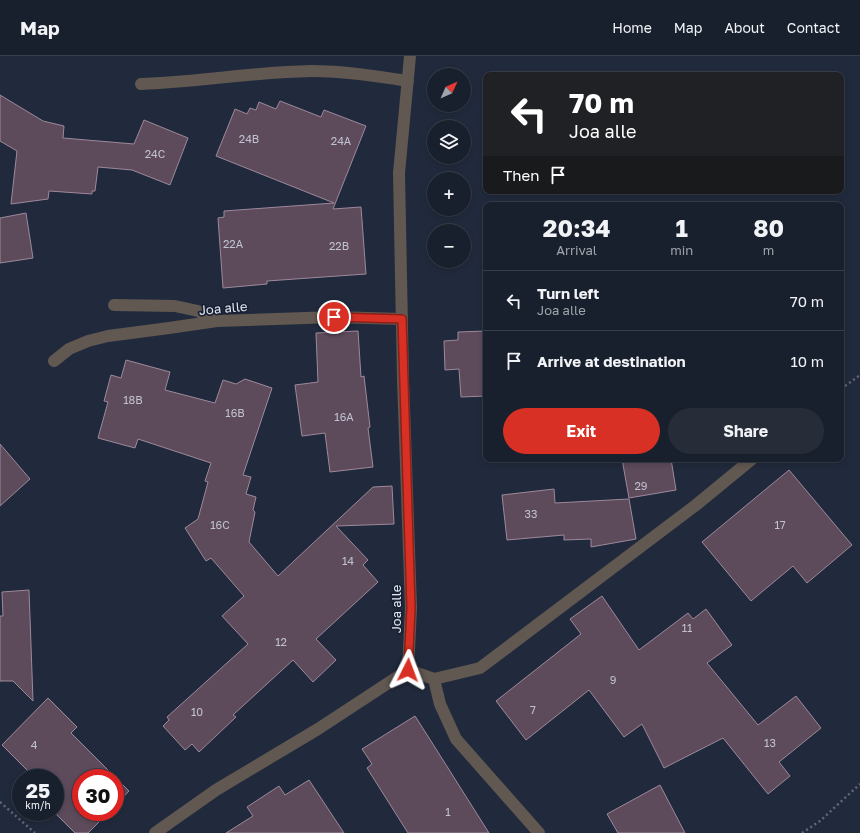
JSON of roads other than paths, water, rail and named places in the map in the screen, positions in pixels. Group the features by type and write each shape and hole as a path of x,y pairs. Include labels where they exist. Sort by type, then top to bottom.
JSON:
{"street":[{"name":"Joa alle","path":"408,670 411,608 399,173 410,56"},
{"path":"141,84 173,83 236,76 311,71 359,74 408,81"},
{"path":"114,305 175,306 198,311 217,320"},
{"name":"Joa alle","path":"54,361 69,348 88,341 108,336 217,320 334,317 402,319"},
{"path":"155,833 216,790 318,729 408,670 434,679 480,668 696,505 748,462"},
{"path":"434,679 440,704 456,739 539,833"}]}
